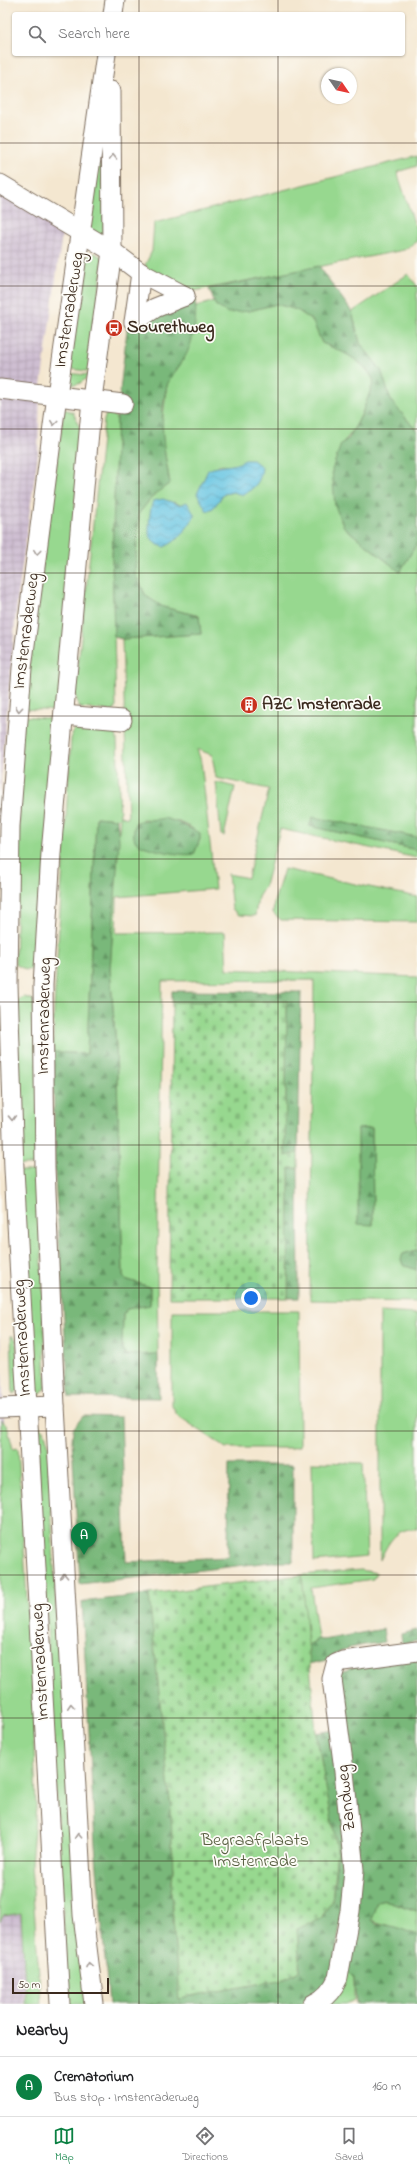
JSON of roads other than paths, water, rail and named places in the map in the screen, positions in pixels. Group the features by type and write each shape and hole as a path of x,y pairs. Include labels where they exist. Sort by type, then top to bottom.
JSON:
{"street":[{"path":"113,12 115,0"},
{"name":"Imstenraderweg","path":"60,2004 14,1169 8,992 10,826 22,668 57,395 82,234 106,56"},
{"name":"Imstenraderweg","path":"94,2004 83,1915 55,1406 45,1168 43,985 52,853 92,399 112,251 113,155 110,56"},
{"path":"0,184 112,251 141,273"},
{"path":"0,389 92,399 123,404"},
{"path":"64,715 122,720"},
{"path":"0,1408 55,1406"},
{"name":"Zandweg","path":"313,2004 326,1996 334,1988 338,1978 353,1886 352,1845 332,1679 333,1670 336,1664 343,1661 417,1651"}],"water":[{"path":"245,460 253,460 262,467 259,481 250,490 242,495 233,492 224,494 213,508 207,511 197,494 208,470 236,464"},
{"path":"163,499 180,505 187,502 195,516 178,538 164,547 156,544 149,535 150,513 153,501"}],"place":[{"name":"Sourethweg","path":"114,328"},
{"name":"AZC Imstenrade","path":"249,705"},
{"name":"Crematorium","path":"84,1555"}],"park label":[{"name":"Begraafplaats Imstenrade","path":"255,1851"}]}
